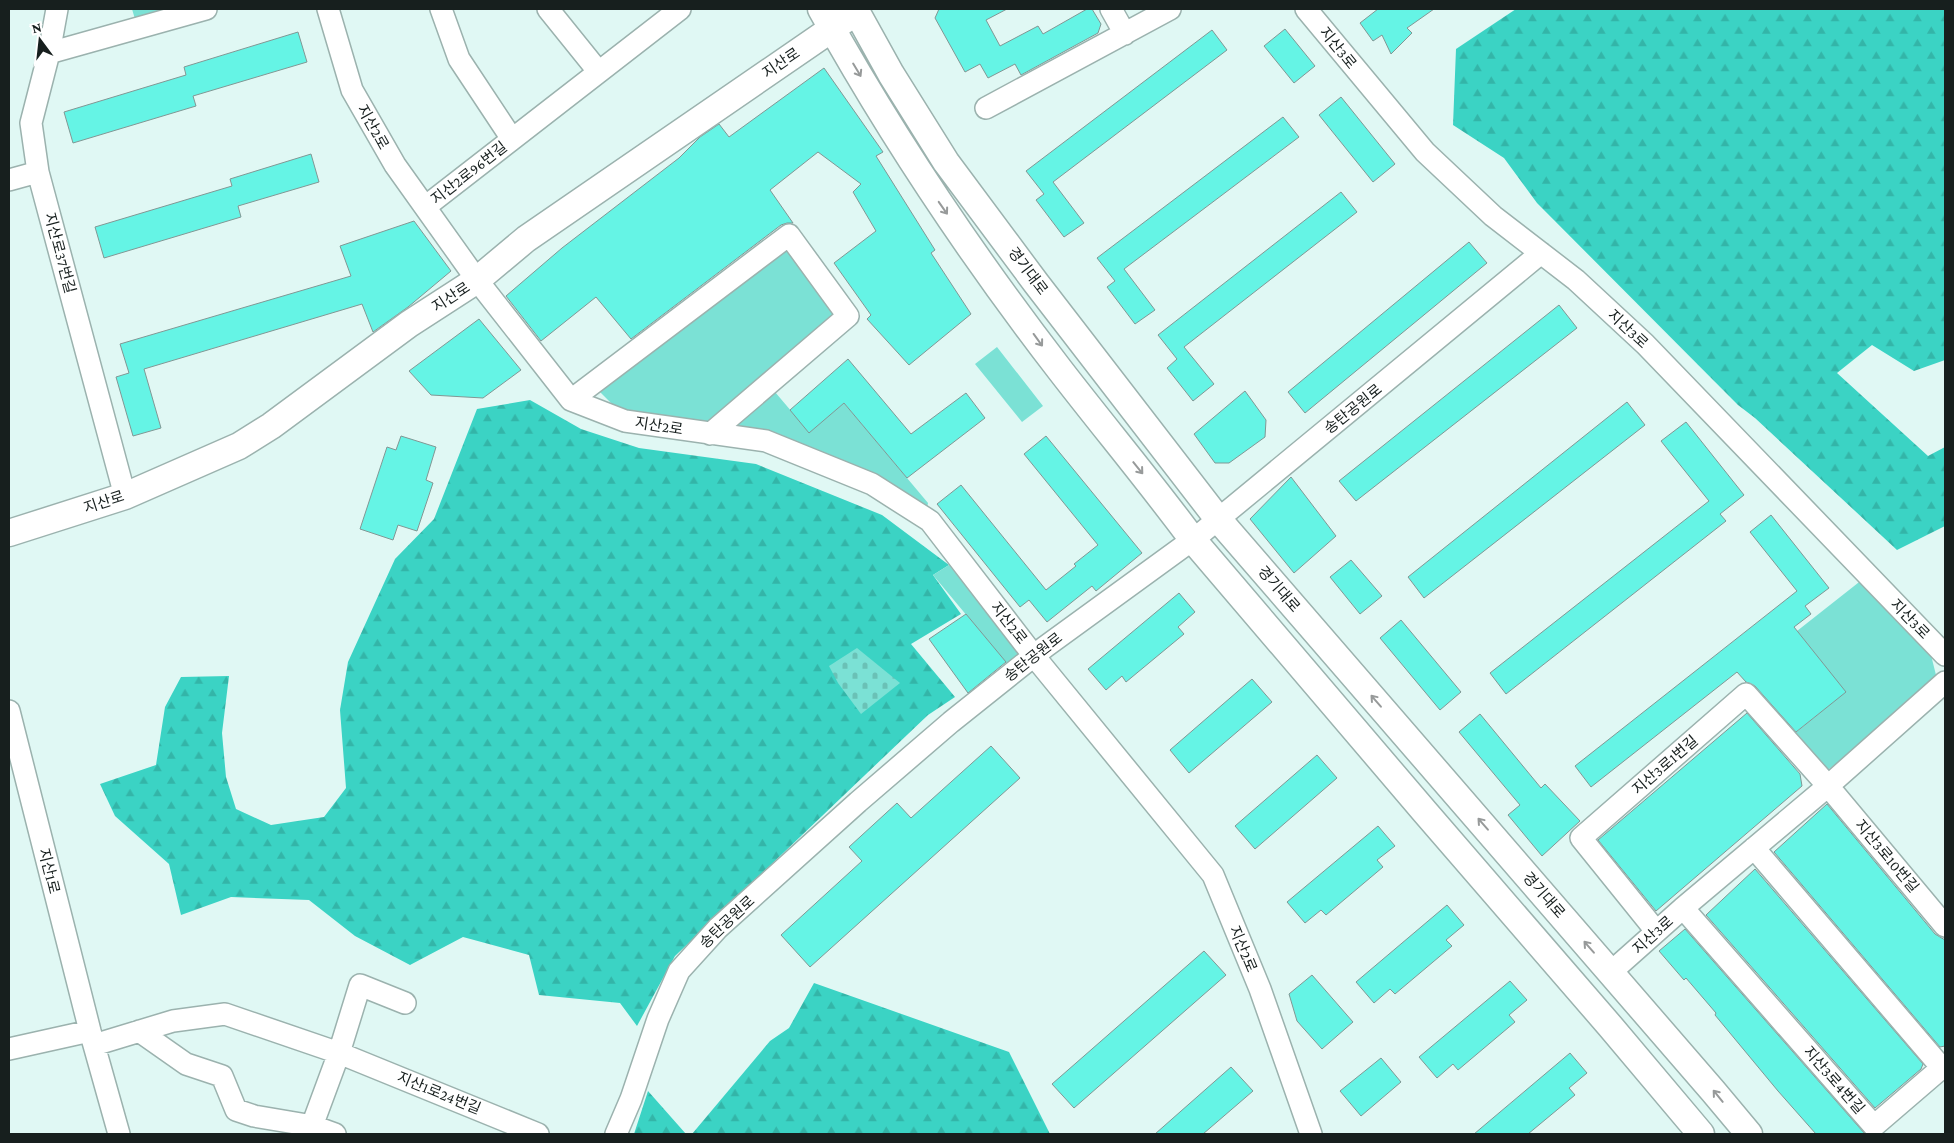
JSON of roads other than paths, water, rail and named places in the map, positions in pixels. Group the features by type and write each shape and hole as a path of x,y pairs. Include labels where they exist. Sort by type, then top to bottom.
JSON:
{"main road":[{"name":"지산로","path":"9,532 125,496 239,446 271,426 409,324 477,280 526,239 826,19 859,10"},
{"name":"경기대로","path":"859,10 891,74 946,162 1036,283 1218,519 1749,1134"},
{"path":"826,19 898,140 986,270 1060,370 1159,494 1193,540 1701,1134"}],"street":[{"name":"지산로37번길","path":"57,9 49,54 31,123 38,172 125,496"},
{"path":"49,54 206,9"},
{"name":"지산2로","path":"328,9 352,90 395,165 477,280 571,400 625,421 766,442 872,484 930,521 1034,656 1213,875 1260,989 1311,1134"},
{"name":"지산2로96번길","path":"441,9 458,59 512,139"},
{"path":"548,9 598,71"},
{"name":"지산2로96번길","path":"425,207 680,9"},
{"path":"1111,9 1125,34"},
{"path":"986,108 1170,9"},
{"name":"지산3로","path":"1306,9 1425,152 1493,216 1576,280 1645,344 1945,655"},
{"path":"9,180 38,172"},
{"path":"571,400 789,235 848,316 710,434"},
{"name":"송탄공원로","path":"616,1134 631,1100 658,1019 679,971 718,928 858,802 952,722 1034,656 1193,540 1541,253"},
{"name":"지산3로","path":"1611,972 1656,931 1828,786 1945,682"},
{"name":"지산3로1번길","path":"1656,931 1581,838 1746,694 1828,786"},
{"name":"지산1로","path":"9,711 92,1038 119,1134"},
{"name":"지산3로10번길","path":"1828,786 1945,926"},
{"name":"지산3로4번길","path":"1683,908 1874,1126 1944,1066 1754,848"},
{"path":"311,1130 339,1053 360,985 405,1003"},
{"name":"지산1로24번길","path":"92,1038 139,1031 173,1021 225,1014 339,1053 538,1134"},
{"path":"139,1031 186,1064 222,1076 236,1110 311,1130 335,1134"},
{"path":"9,1049 92,1038"}]}
